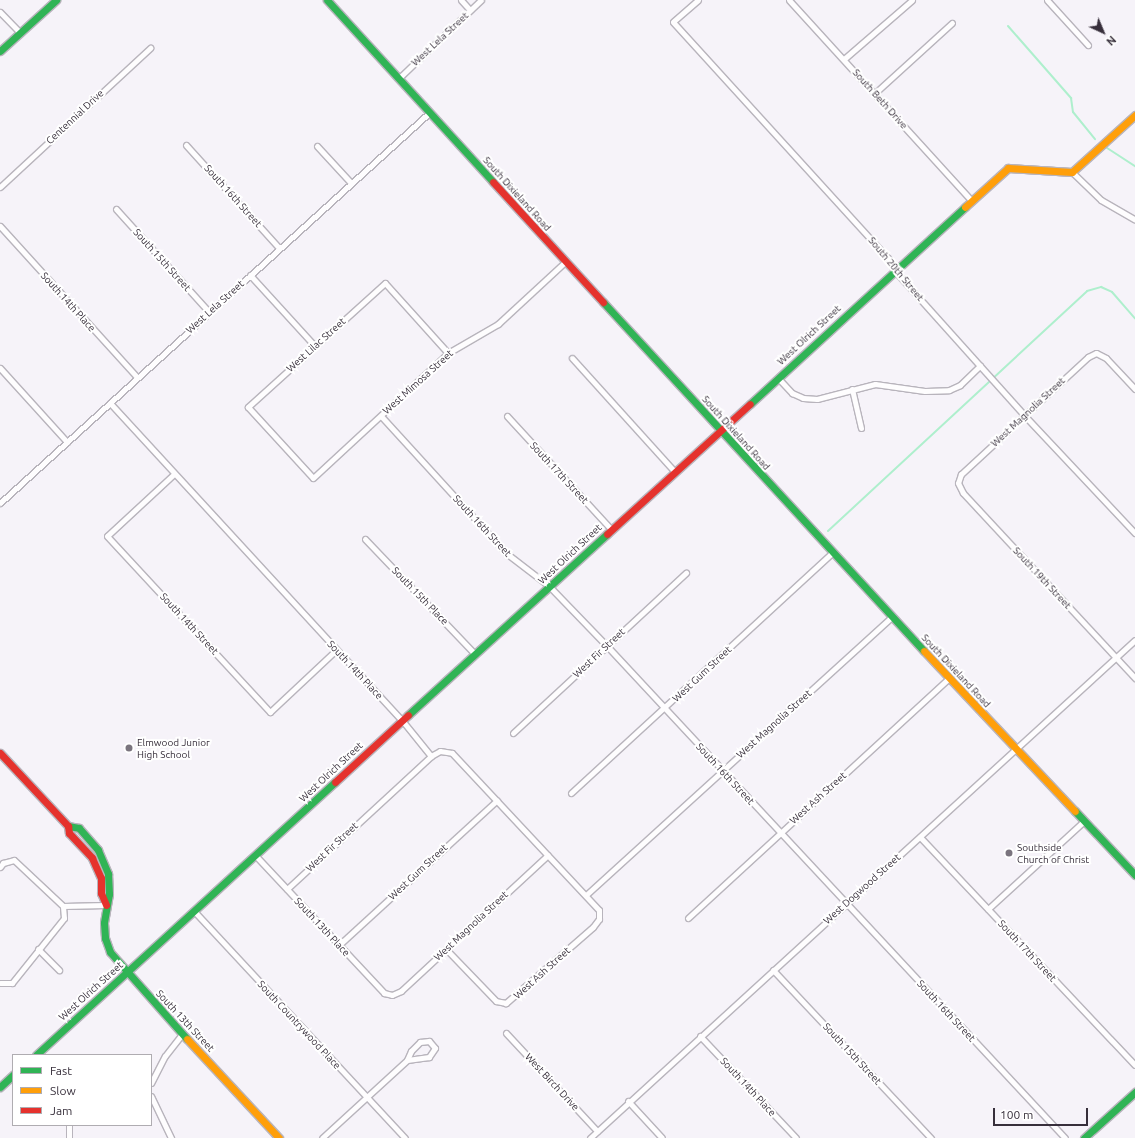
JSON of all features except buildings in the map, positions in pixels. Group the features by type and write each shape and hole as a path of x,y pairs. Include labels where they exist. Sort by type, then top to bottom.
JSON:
{"street":[{"path":"0,51 56,0"},
{"name":"South Dixieland Road","path":"327,0 948,679 1135,875"},
{"path":"461,0 470,10"},
{"name":"West Lela Street","path":"399,78 481,0"},
{"name":"South 20th Street","path":"698,0 673,22 888,258 894,270 994,382 1135,534"},
{"name":"South Beth Drive","path":"789,0 971,200"},
{"path":"844,59 912,0"},
{"path":"1047,0 1088,45"},
{"path":"0,12 20,33"},
{"path":"875,93 952,23"},
{"name":"Centennial Drive","path":"0,187 150,48"},
{"name":"West Lela Street","path":"0,503 430,112"},
{"path":"1134,117 1072,172 1102,200 1135,220"},
{"name":"South 16th Street","path":"186,145 279,248"},
{"path":"317,146 351,183"},
{"name":"West Olrich Street","path":"37,1054 401,719 721,431 894,270 1008,168 1072,172"},
{"name":"South 15th Street","path":"116,209 209,312"},
{"name":"South 14th Place","path":"0,226 137,377"},
{"name":"West Mimosa Street","path":"313,478 448,353 498,324 565,262"},
{"path":"250,275 314,345"},
{"name":"West Lilac Street","path":"313,478 248,407 314,345 385,283 448,353"},
{"name":"West Magnolia Street","path":"961,474 1088,357 1096,353 1106,358 1135,389"},
{"path":"572,358 675,472"},
{"path":"778,378 792,393 803,398 817,399 875,384 940,392 960,385 980,366"},
{"path":"0,368 67,442"},
{"path":"852,389 861,428"},
{"name":"South 14th Place","path":"110,403 401,719 431,756"},
{"name":"South 16th Street","path":"381,416 506,553 549,586 607,646 1065,1138"},
{"name":"South 17th Street","path":"507,416 611,529"},
{"name":"South 14th Street","path":"174,474 107,536 270,712 336,650"},
{"name":"South 19th Street","path":"961,474 958,483 963,493 1135,678"},
{"name":"South 15th Place","path":"365,539 475,654"},
{"name":"West Gum Street","path":"571,793 832,553"},
{"name":"West Fir Street","path":"513,733 686,573"},
{"name":"West Magnolia Street","path":"586,895 891,616"},
{"name":"West Dogwood Street","path":"590,1138 628,1101 1016,750 1135,640"},
{"name":"West Ash Street","path":"688,918 948,679"},
{"path":"431,756 440,751 452,753 586,895"},
{"name":"South 13th Street","path":"0,753 68,826 69,833 97,867 101,893 106,905"},
{"name":"West Fir Street","path":"287,889 431,756"},
{"name":"West Gum Street","path":"339,945 496,800"},
{"path":"988,909 1083,822"},
{"name":"South 13th Street","path":"68,826 79,828 98,850 108,874 110,894 106,905 105,938 110,952 126,972 280,1138"},
{"name":"South 17th Street","path":"920,837 1135,1064"},
{"name":"South 13th Place","path":"254,855 384,993 392,995"},
{"name":"West Magnolia Street","path":"392,995 401,991 548,855"},
{"path":"0,867 14,860 63,906 64,918 12,983 0,983"},
{"name":"West Ash Street","path":"446,949 499,1002 506,1003 513,1000 593,927 599,919 599,910 586,895"},
{"path":"63,906 106,905"},
{"name":"South Countrywood Place","path":"194,911 405,1138"},
{"path":"38,949 59,970"},
{"name":"South 15th Street","path":"773,970 931,1138"},
{"path":"152,1081 165,1056 183,1033"},
{"name":"West Birch Drive","path":"506,1033 597,1131"},
{"name":"South 14th Place","path":"700,1036 796,1138"},
{"path":"322,1138 408,1060 411,1050 420,1042 429,1041 435,1048 429,1057 408,1060"},
{"path":"0,1087 12,1076"},
{"path":"1084,1138 1135,1092"},
{"path":"152,1098 171,1138"},
{"path":"628,1101 662,1138"},
{"path":"69,1126 69,1138"}],"waterway":[{"path":"1008,26 1071,98 1073,112 1095,139"},
{"path":"1104,146 1135,166"},
{"path":"828,531 1087,291 1101,287 1112,292 1135,318"}],"traffic: fast":[{"path":"0,51 56,0"},
{"path":"327,0 493,182"},
{"path":"750,404 965,207"},
{"path":"603,302 924,651"},
{"path":"408,715 607,534"},
{"path":"37,1054 335,782"},
{"path":"1075,811 1135,875"},
{"path":"68,826 79,828 98,850 108,874 109,894 104,923 105,938 110,952 187,1039"},
{"path":"0,1087 12,1076"},
{"path":"1084,1138 1135,1092"}],"traffic: slow":[{"path":"965,207 1008,168 1072,172 1135,115"},
{"path":"924,651 1075,811"},
{"path":"187,1039 279,1138"}],"traffic: jam":[{"path":"493,182 603,302"},
{"path":"607,534 750,404"},
{"path":"335,782 408,715"},
{"path":"0,753 68,826 69,833 92,858 101,878 101,893 106,905"}],"place":[{"name":"Elmwood Junior High School","path":"129,748"},
{"name":"Southside Church of Christ","path":"1009,853"}]}
